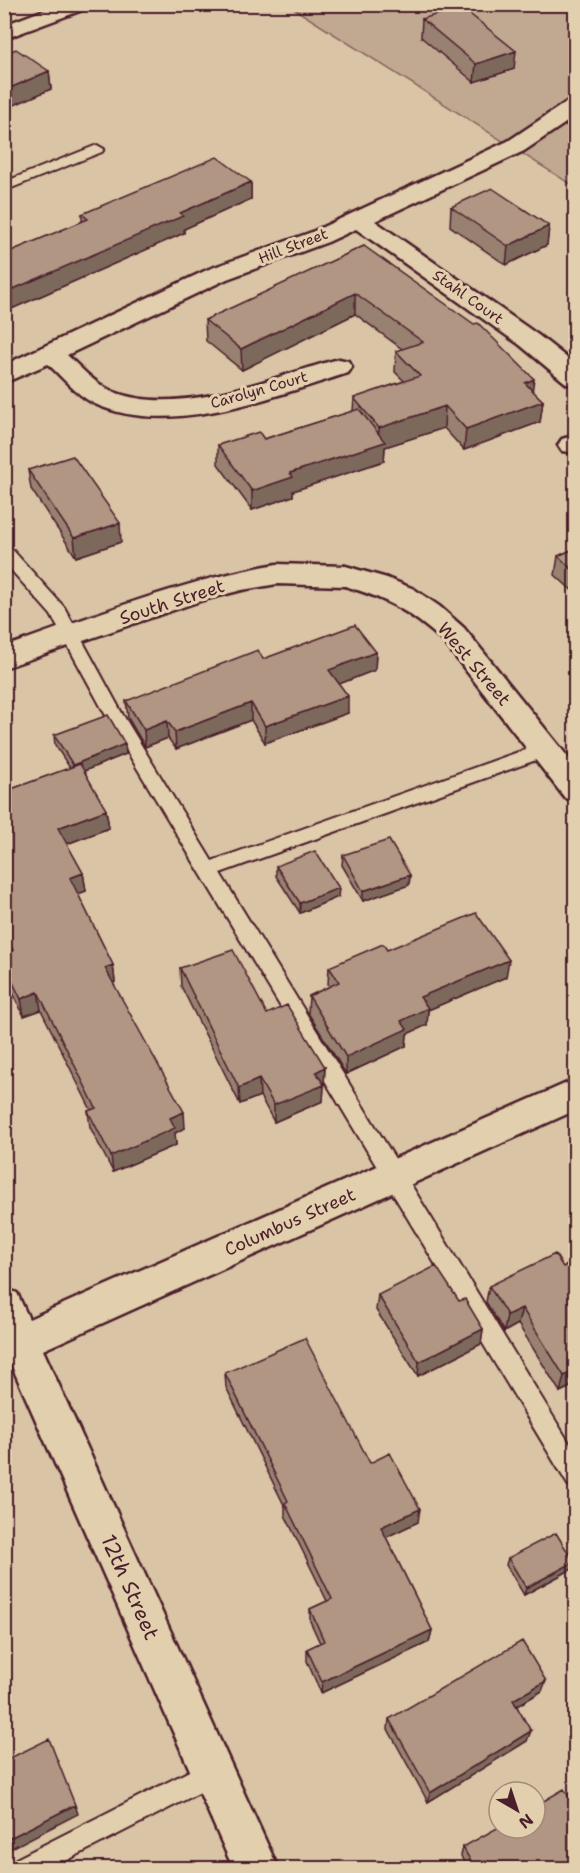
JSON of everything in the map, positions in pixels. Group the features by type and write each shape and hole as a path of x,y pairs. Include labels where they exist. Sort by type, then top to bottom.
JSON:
{"street":[{"path":"4,33 81,4"},
{"name":"Hill Street","path":"4,375 218,274 320,237 516,146 576,106"},
{"name":"Stahl Court","path":"358,220 529,340 576,378"},
{"name":"Carolyn Court","path":"51,354 102,397 118,403 140,406 199,406 339,367"},
{"name":"South Street","path":"4,658 196,592 262,576 300,574 345,576"},
{"name":"West Street","path":"345,576 394,590 408,597 436,618 454,635 576,790"},
{"name":"Columbus Street","path":"13,1345 576,1094"},
{"name":"12th Street","path":"4,1305 13,1345 256,1869"}],"lane":[{"path":"4,187 97,149"},
{"path":"4,551 47,596 116,718 576,1477"},
{"path":"208,870 544,750"},
{"path":"25,1869 213,1772"}],"shaded area":[{"path":"288,5 575,5 575,187"}],"building":[{"path":"461,7 516,51 476,64 422,19"},
{"path":"16,49 49,71 10,88 4,84 4,54"},
{"path":"217,157 251,182 180,213 183,216 4,293 4,254 88,219 82,214"},
{"path":"492,188 549,226 508,246 451,207"},
{"path":"364,246 474,324 478,323 534,379 525,383 543,401 466,429 445,406 379,428 354,398 420,376 396,351 423,342 355,293 241,349 205,320"},
{"path":"359,409 385,442 290,473 293,477 252,491 218,445 259,432 264,439"},
{"path":"73,456 120,523 74,538 28,470"},
{"path":"576,548 576,573 558,556"},
{"path":"355,625 376,652 329,670 348,696 265,726 251,703 175,732 167,721 144,730 126,701 258,650 263,659"},
{"path":"108,715 125,744 73,765 54,735"},
{"path":"80,764 106,810 58,828 83,873 70,878 113,965 105,968 184,1112 170,1118 175,1128 111,1156 88,1111 96,1108 38,992 21,999 4,964 4,953 13,950 4,934 4,787 6,791"},
{"path":"389,840 410,875 363,891 343,855"},
{"path":"315,851 339,888 300,903 276,866"},
{"path":"476,913 509,960 420,997 428,1008 401,1021 407,1029 346,1057 309,996 339,982 329,967 383,944 387,950"},
{"path":"233,950 267,1014 287,1005 325,1067 316,1072 324,1085 274,1105 259,1079 239,1088 180,968"},
{"path":"555,1254 563,1267 576,1261 576,1370 564,1376 522,1308 507,1315 489,1286"},
{"path":"436,1266 459,1301 465,1299 483,1329 419,1362 378,1295"},
{"path":"305,1338 370,1463 390,1453 420,1509 381,1527 432,1630 322,1682 307,1649 324,1641 310,1609 332,1599 285,1503 288,1501 225,1373"},
{"path":"556,1533 574,1562 526,1588 508,1558"},
{"path":"522,1641 546,1681 513,1700 531,1731 430,1793 389,1719"},
{"path":"49,1739 75,1805 4,1841 4,1761"},
{"path":"564,1789 576,1808 576,1869 475,1869 463,1847 487,1834 487,1840 547,1840 547,1799"}]}
